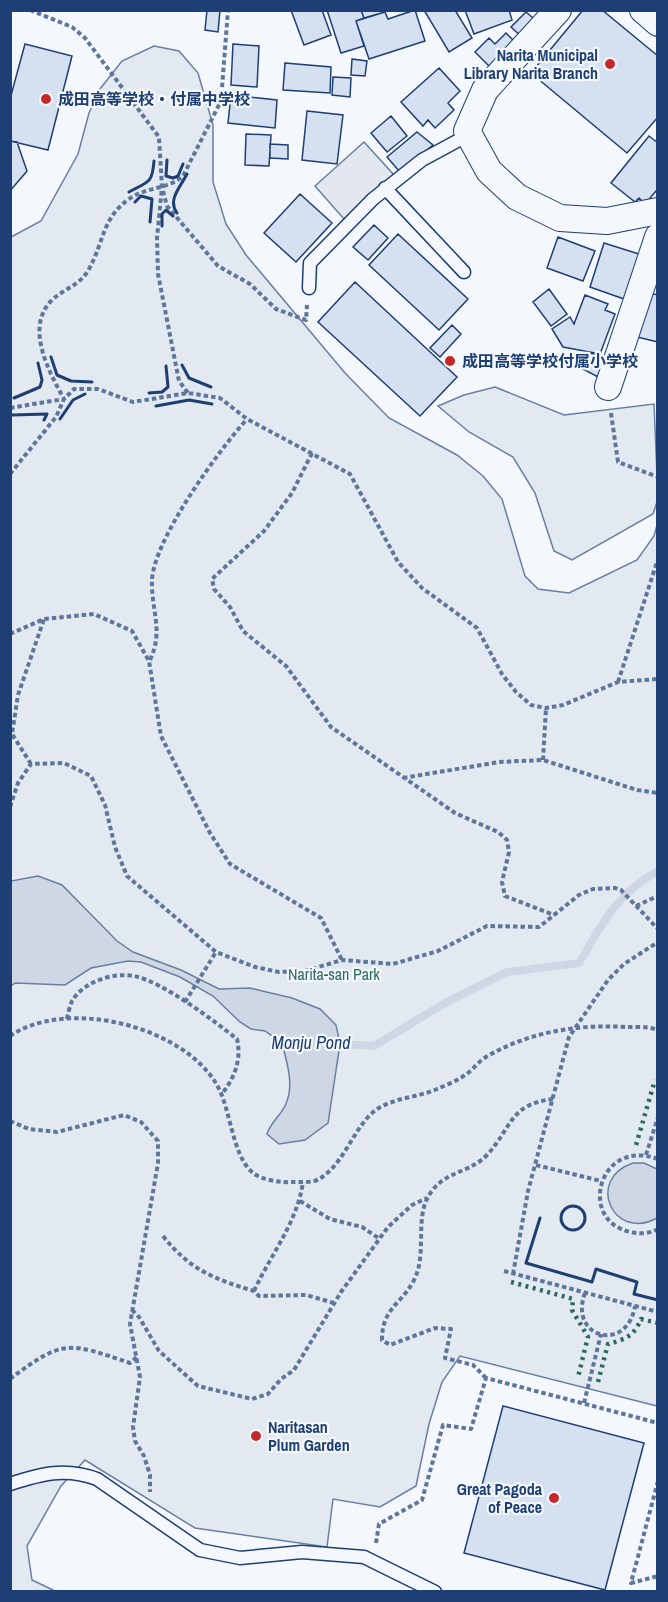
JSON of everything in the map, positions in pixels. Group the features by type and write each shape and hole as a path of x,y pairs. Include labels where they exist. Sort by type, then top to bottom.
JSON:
{"street":[{"path":"558,10 485,90 467,131 489,171 517,197 560,218 607,221 657,211"},
{"path":"642,10 657,23"},
{"path":"608,387 657,237"}],"lane":[{"path":"309,288 310,262 385,188 422,160 459,140 467,131"},
{"path":"385,188 464,272"},
{"path":"10,1484 50,1472 84,1474 97,1479 200,1550 226,1557 254,1557 302,1552 364,1557 435,1592"}],"path":[{"path":"30,10 72,27 85,38 141,109 159,137 162,187 157,238 158,274 179,381 188,393"},
{"path":"64,399 45,362 40,344 40,324 51,301 83,280 99,250 108,218 131,197 173,185 183,176 221,101 228,10"},
{"path":"162,187 167,207 218,267 250,284 276,309 306,320 309,288"},
{"path":"608,387 618,462 657,477"},
{"path":"10,474 56,417 64,399 74,389 98,389 133,402 188,393 220,398 247,419 350,474 398,562 422,588 477,628 502,674 516,692 531,705 546,708 563,705 618,682 657,678"},
{"path":"10,408 64,399"},
{"path":"149,661 157,645 152,578 169,530 219,451 247,419"},
{"path":"312,453 292,493 264,531 212,579 214,589 230,607 243,631 286,666 331,727 455,813 498,832 507,840 509,852 502,882 505,896 554,915"},
{"path":"618,682 657,559"},
{"path":"10,634 44,619 94,614 132,631 149,661 161,736 210,833 230,864 321,918 342,960"},
{"path":"31,764 12,734 18,695 44,619"},
{"path":"543,760 546,708"},
{"path":"402,778 499,762 543,760 638,790 657,793"},
{"path":"31,764 64,763 91,776 105,804 116,847 127,876 216,952 255,967 279,972 305,971 342,960 393,964 438,951 488,926 539,927 579,895 593,889 621,890 657,929"},
{"path":"10,807 18,783 31,764"},
{"path":"636,906 657,896"},
{"path":"513,1274 536,1165 570,1037 608,980 624,964 657,942"},
{"path":"650,947 657,947"},
{"path":"185,1003 216,952"},
{"path":"67,1018 73,999 90,983 116,975 134,976 148,981 185,1003 237,1040 238,1061 231,1084 221,1095"},
{"path":"10,1036 42,1021 67,1018 116,1023 163,1036 202,1065 218,1085 239,1152 253,1173 284,1183 319,1180 369,1115 392,1101 424,1095 451,1083 466,1075 485,1058 521,1041 577,1026 657,1030"},
{"path":"553,1099 531,1103 511,1119 486,1156 443,1178 427,1198 423,1211 419,1264 414,1281 386,1314 382,1340 390,1345 435,1328 451,1329 444,1358 473,1365 486,1378 657,1423"},
{"path":"10,1121 29,1129 57,1132 124,1115 141,1122 158,1141 158,1163 130,1324 138,1356 140,1377 133,1427 135,1441 144,1456 150,1475 150,1516"},
{"path":"646,1155 657,1117"},
{"path":"657,1159 646,1155 632,1155 619,1160 608,1169 601,1181 599,1194 601,1206 616,1227 641,1234 657,1229"},
{"path":"536,1165 601,1181"},
{"path":"254,1291 283,1241 300,1201 303,1182"},
{"path":"131,1309 139,1317 159,1351 198,1386 252,1399 268,1394 280,1379 294,1370 334,1303 388,1227 412,1205 427,1198"},
{"path":"300,1201 330,1219 362,1227 380,1239"},
{"path":"163,1236 180,1257 213,1279 254,1291 259,1296 306,1295 334,1303"},
{"path":"504,1271 657,1312"},
{"path":"585,1292 580,1312 584,1322 601,1334 622,1332 632,1321 635,1306"},
{"path":"584,1403 601,1334"},
{"path":"10,1379 43,1354 65,1346 93,1350 130,1363 138,1356"},
{"path":"374,1562 379,1524 422,1500 443,1425 471,1429 486,1378"},
{"path":"657,1481 631,1583 657,1576"},
{"path":"652,1503 657,1504"}],"green space":[{"name":"Narita-san Park","path":"154,46 179,51 198,73 213,125 213,182 226,224 246,255 345,373 389,418 457,455 483,476 502,499 525,576 538,589 569,593 637,560 654,536 657,525 657,1406 460,1356 442,1382 429,1424 416,1486 380,1507 333,1499 327,1547 195,1528 85,1460 61,1486 27,1546 32,1580 55,1591 11,1592 11,237 41,221 78,154 89,113 100,89 122,61"},
{"path":"495,387 564,415 654,404 658,499 653,514 572,560 554,551 535,493 513,457 469,432 438,406 464,395"}],"shaded area":[{"path":"364,142 394,175 344,219 315,186"}],"water":[{"name":"Monju Pond","path":"38,876 62,885 117,941 133,952 181,970 219,989 250,988 292,998 320,1009 336,1025 340,1044 328,1123 305,1140 279,1144 267,1134 288,1098 290,1083 282,1043 265,1031 251,1029 240,1022 213,996 180,977 141,962 128,961 91,968 65,985 15,983 11,986 11,881"},
{"path":"633,1163 644,1163 657,1169 657,1218 641,1223 628,1222 617,1215 610,1206 608,1194 610,1182 618,1171"}],"building":[{"path":"207,10 220,10 218,32 205,30"},
{"path":"291,10 322,10 331,35 304,45"},
{"path":"327,10 361,10 364,18 356,21 364,46 341,53"},
{"path":"361,10 384,10 385,12 364,18"},
{"path":"415,10 425,41 369,59 356,21 385,12 388,19"},
{"path":"424,10 455,10 472,38 449,52"},
{"path":"465,10 509,10 512,20 474,34"},
{"path":"583,10 602,10 658,56 658,117 627,153 531,73"},
{"path":"526,12 540,24 525,40 511,27"},
{"path":"506,33 520,47 495,72 475,52 489,38 495,44"},
{"path":"25,44 72,56 48,150 10,141 10,99"},
{"path":"233,44 259,46 257,87 231,85"},
{"path":"352,59 367,61 365,76 351,75"},
{"path":"285,63 331,67 330,93 283,90"},
{"path":"439,68 460,91 448,103 454,110 435,128 428,120 423,126 401,102"},
{"path":"333,77 351,78 350,97 332,95"},
{"path":"231,95 277,100 275,128 228,123"},
{"path":"307,111 343,115 337,164 302,160"},
{"path":"391,116 407,136 387,152 371,133"},
{"path":"417,132 433,145 400,172 387,157"},
{"path":"246,134 271,135 269,166 245,165"},
{"path":"649,136 658,143 658,193 656,191 645,204 639,198 635,202 611,183"},
{"path":"10,141 17,142 27,171 10,191"},
{"path":"270,144 288,145 288,159 270,158"},
{"path":"300,194 332,223 296,262 264,233"},
{"path":"374,225 388,238 368,260 353,247"},
{"path":"398,234 468,299 439,330 369,265"},
{"path":"558,237 595,251 583,281 547,268"},
{"path":"604,243 639,254 624,299 590,287"},
{"path":"355,282 457,377 420,416 318,322"},
{"path":"549,289 567,314 551,326 533,302"},
{"path":"649,293 658,295 658,342 637,337"},
{"path":"585,295 608,304 605,310 615,314 600,354 563,347 552,329 570,317 574,324"},
{"path":"452,325 461,334 440,357 430,348"},
{"path":"589,352 606,361 598,377 581,368"},
{"name":"Great Pagoda of Peace","path":"503,1406 644,1443 605,1590 464,1553"}],"waterway":[{"name":"Monju Pond","path":"340,1044 374,1046 445,1003 507,972 579,963 611,911 631,890 658,871"}],"hedge":[{"path":"636,1145 655,1080"},
{"path":"511,1282 573,1299 572,1310 588,1337 578,1377"},
{"path":"598,1382 608,1344 629,1336 641,1319 658,1323"}],"wall":[{"path":"167,160 166,176 173,178 178,176 183,164"},
{"path":"129,192 148,181 152,174 154,161"},
{"path":"177,213 174,208 174,198 187,174"},
{"path":"135,202 141,196 152,199 150,222"},
{"path":"162,226 162,214 166,210 173,216"},
{"path":"51,357 57,375 71,381 92,382"},
{"path":"14,398 40,387 42,380 38,363"},
{"path":"182,365 189,378 211,387"},
{"path":"149,393 162,392 168,387 166,366"},
{"path":"60,419 73,400 85,394"},
{"path":"156,406 189,400 212,404"},
{"path":"12,415 47,414 44,420"},
{"path":"573,1206 578,1207 584,1213 585,1218 584,1223 578,1229 573,1230 568,1229 562,1223 561,1218 562,1213 568,1207 573,1206"},
{"path":"540,1218 526,1263 592,1282 596,1269 637,1282 634,1294 658,1300"}],"place":[{"name":"Narita Municipal Library Narita Branch","path":"610,64"},
{"name":"成田高等学校・付属中学校","path":"46,99"},
{"name":"成田高等学校付属小学校","path":"450,361"},
{"name":"Naritasan Plum Garden","path":"256,1436"},
{"name":"Great Pagoda of Peace","path":"554,1498"}]}
